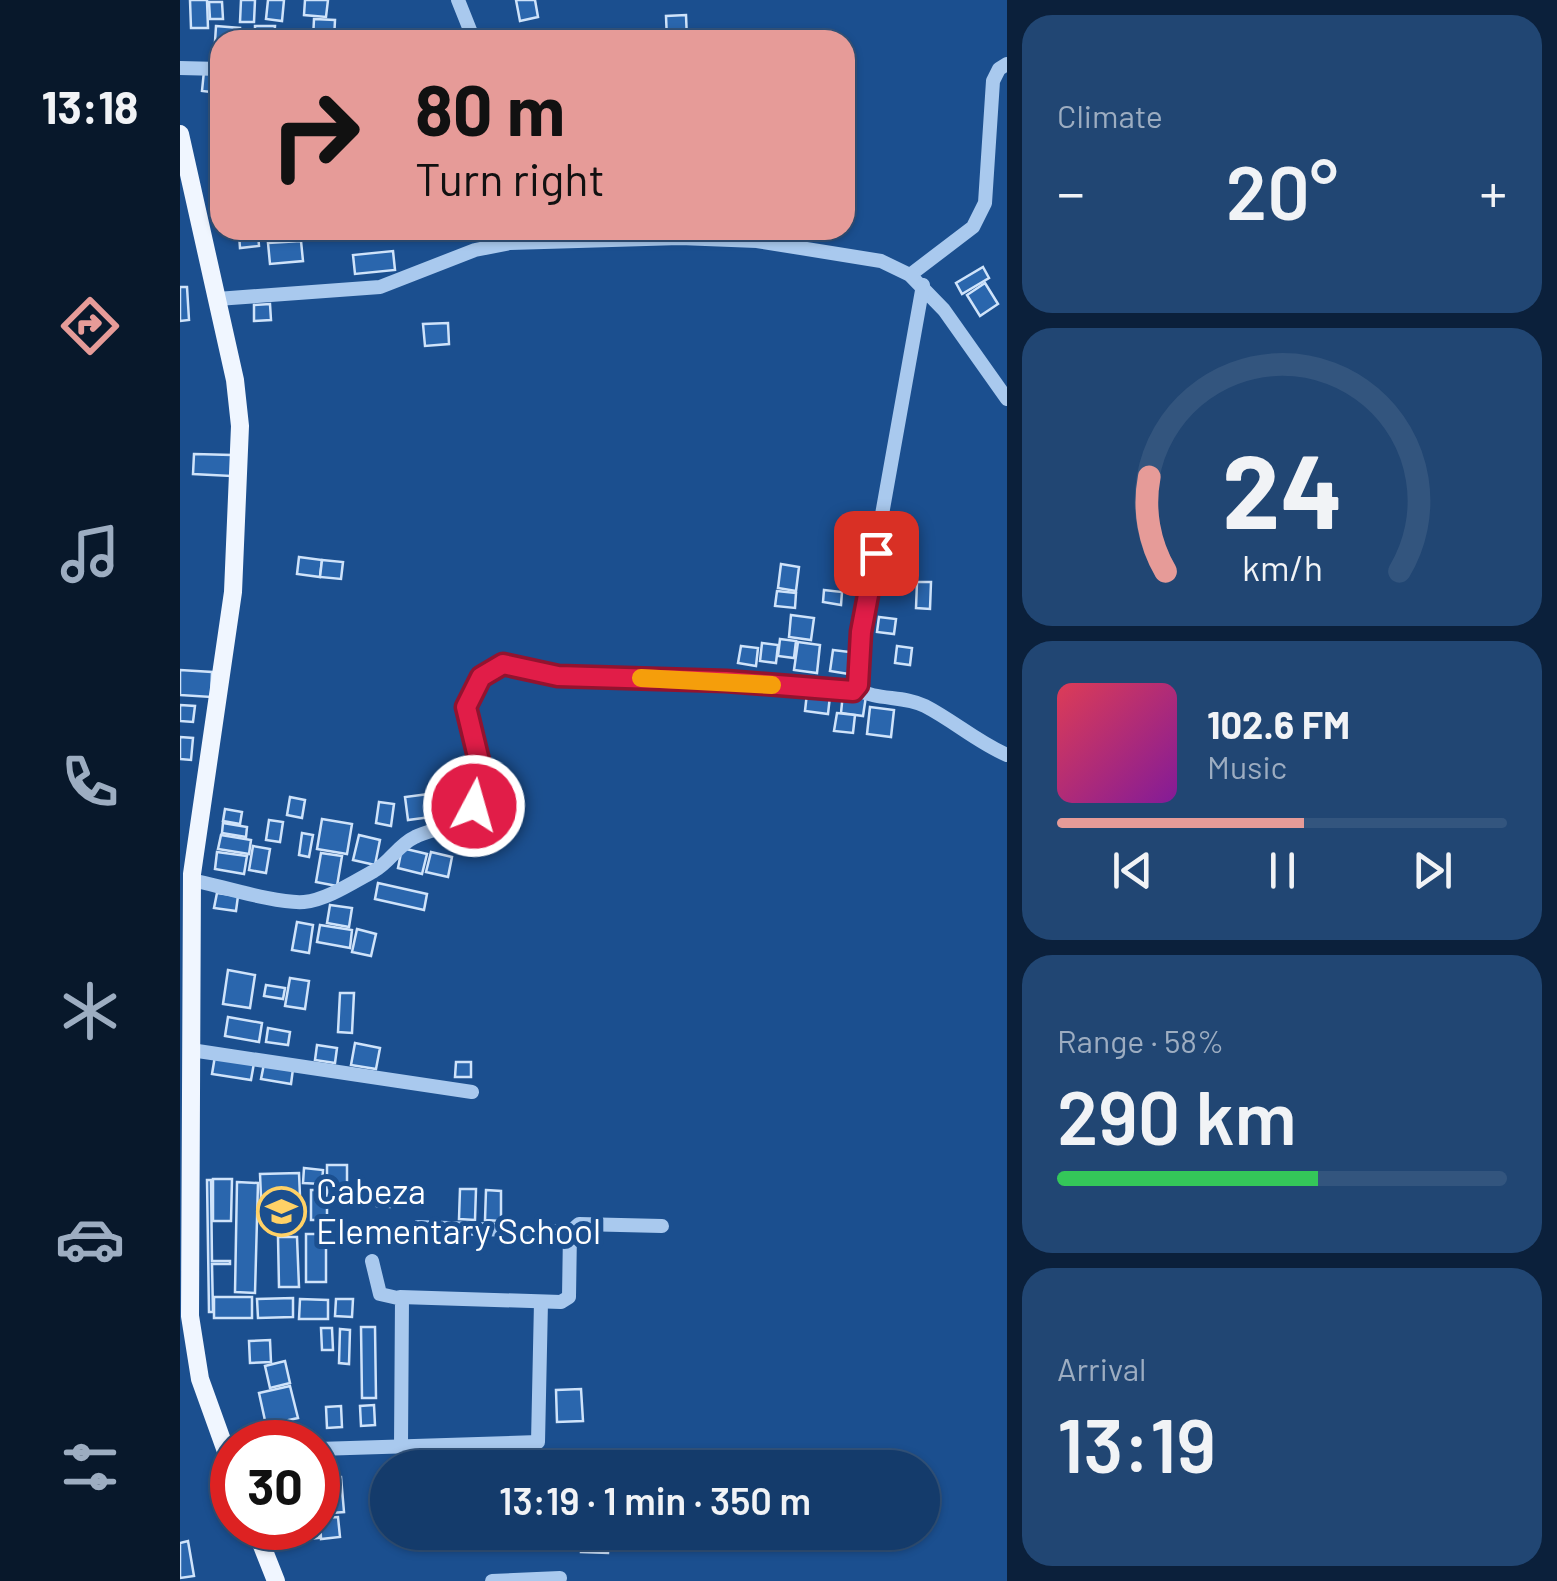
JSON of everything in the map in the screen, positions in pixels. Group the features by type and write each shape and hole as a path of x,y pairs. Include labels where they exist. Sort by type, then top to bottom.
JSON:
{"main road":[{"path":"180,134 238,411 239,516 233,592 192,880 186,1186 190,1316 200,1378 216,1420"},
{"path":"264,1550 276,1581"}],"street":[{"path":"458,0 470,30"},
{"path":"856,688 861,632 917,280 980,219 985,203 993,81 1007,64"},
{"path":"180,68 210,70"},
{"path":"217,299 380,288 474,250 555,240"},
{"path":"731,240 881,261 917,280 1007,398"},
{"path":"192,880 304,902 376,869 409,840 464,817 474,806 481,769 467,714 468,700 481,677 503,664 558,676 726,681 848,692 856,688"},
{"path":"856,688 876,697 922,704 956,728 1007,755"},
{"path":"191,1050 472,1092"},
{"path":"372,1261 380,1294 561,1302 568,1297 570,1232 578,1224 662,1226"},
{"path":"418,1227 570,1232"},
{"path":"400,1297 401,1445"},
{"path":"340,1448 538,1442 541,1302"},
{"path":"492,1581 560,1578"}],"building":[{"path":"190,0 207,0 208,28 191,28"},
{"path":"241,0 255,0 254,22 240,22"},
{"path":"268,0 284,0 282,21 266,19"},
{"path":"305,0 328,0 326,17 304,15"},
{"path":"516,0 535,0 538,17 520,21"},
{"path":"209,2 222,2 223,19 210,19"},
{"path":"686,15 687,30 667,30 666,16"},
{"path":"314,19 335,20 334,30 313,30"},
{"path":"216,26 240,28 240,30 216,30"},
{"path":"255,26 275,26 275,30 255,30"},
{"path":"204,71 210,72 210,92 202,91"},
{"path":"239,240 259,240 259,246 240,248"},
{"path":"301,241 303,261 270,264 268,243"},
{"path":"393,251 395,270 355,274 353,255"},
{"path":"983,267 989,278 962,294 956,283"},
{"path":"985,283 998,304 980,316 967,295"},
{"path":"180,287 187,287 189,320 180,321"},
{"path":"270,304 271,320 254,321 254,305"},
{"path":"448,323 449,344 425,346 423,324"},
{"path":"194,454 232,455 231,476 193,474"},
{"path":"299,557 322,560 320,577 297,574"},
{"path":"322,560 343,562 341,579 320,577"},
{"path":"781,564 799,567 796,591 778,588"},
{"path":"849,568 869,571 867,591 846,589"},
{"path":"917,582 931,582 930,609 916,608"},
{"path":"824,590 842,592 841,605 823,602"},
{"path":"777,591 796,593 795,608 775,606"},
{"path":"791,615 814,618 811,640 789,637"},
{"path":"879,617 896,619 894,634 877,632"},
{"path":"780,639 796,641 794,658 778,656"},
{"path":"798,642 820,645 817,673 794,670"},
{"path":"762,643 778,645 776,663 760,661"},
{"path":"741,646 758,648 756,666 738,663"},
{"path":"897,646 912,648 910,665 895,663"},
{"path":"833,650 858,653 855,675 830,671"},
{"path":"180,670 212,672 211,697 180,695"},
{"path":"807,693 830,696 828,714 805,711"},
{"path":"843,693 866,696 863,716 841,713"},
{"path":"180,705 195,706 193,722 180,721"},
{"path":"870,707 894,710 891,737 867,734"},
{"path":"837,713 855,715 853,733 834,731"},
{"path":"180,737 193,738 191,760 180,759"},
{"path":"429,794 431,817 408,820 405,797"},
{"path":"290,797 305,800 302,818 287,815"},
{"path":"379,802 394,804 391,826 376,823"},
{"path":"225,809 242,812 240,824 223,821"},
{"path":"322,819 352,824 347,854 317,849"},
{"path":"269,820 283,822 280,842 266,840"},
{"path":"223,823 247,827 246,837 222,833"},
{"path":"302,833 313,835 309,857 299,855"},
{"path":"221,835 251,840 249,854 218,849"},
{"path":"359,835 380,840 375,865 353,860"},
{"path":"253,846 270,849 266,873 249,870"},
{"path":"402,848 427,854 422,874 398,868"},
{"path":"217,852 247,856 244,874 215,869"},
{"path":"431,852 452,857 448,877 426,872"},
{"path":"321,853 342,856 337,886 316,882"},
{"path":"378,883 427,894 424,910 375,899"},
{"path":"217,893 238,896 236,911 214,908"},
{"path":"330,905 352,908 349,927 327,923"},
{"path":"297,922 313,925 309,953 292,950"},
{"path":"320,925 352,930 350,948 317,942"},
{"path":"357,929 376,934 371,956 352,952"},
{"path":"228,970 255,975 250,1008 223,1004"},
{"path":"290,978 309,981 305,1009 285,1006"},
{"path":"266,985 285,988 283,999 264,996"},
{"path":"340,993 354,993 352,1033 338,1032"},
{"path":"228,1017 262,1023 259,1042 225,1036"},
{"path":"268,1028 290,1032 288,1045 266,1042"},
{"path":"355,1043 380,1048 376,1069 351,1065"},
{"path":"317,1045 337,1048 335,1063 315,1060"},
{"path":"215,1056 254,1063 251,1080 212,1074"},
{"path":"456,1062 471,1062 471,1077 455,1077"},
{"path":"264,1064 293,1069 291,1084 261,1079"},
{"path":"327,1165 347,1165 347,1188 327,1188"},
{"path":"304,1168 323,1170 322,1184 303,1183"},
{"path":"299,1173 300,1196 261,1197 260,1174"},
{"path":"213,1179 232,1179 231,1221 213,1221"},
{"path":"207,1180 211,1180 212,1261 230,1261 212,1264 213,1312 209,1312"},
{"path":"237,1182 258,1183 255,1293 235,1292"},
{"path":"378,1187 391,1187 390,1207 377,1206"},
{"path":"460,1189 476,1189 475,1220 459,1219"},
{"path":"311,1190 327,1190 327,1220 311,1220"},
{"path":"486,1190 501,1191 501,1221 485,1220"},
{"path":"261,1198 295,1198 294,1223 261,1222"},
{"path":"306,1234 326,1234 326,1282 306,1282"},
{"path":"278,1237 297,1237 299,1287 279,1287"},
{"path":"214,1297 252,1297 252,1318 214,1318"},
{"path":"293,1298 293,1317 258,1318 257,1299"},
{"path":"300,1299 328,1300 328,1319 299,1319"},
{"path":"336,1299 353,1299 352,1317 335,1316"},
{"path":"361,1327 375,1327 376,1398 362,1398"},
{"path":"321,1328 332,1328 333,1350 322,1350"},
{"path":"340,1329 350,1330 349,1364 339,1363"},
{"path":"270,1340 271,1362 250,1363 249,1341"},
{"path":"285,1361 290,1383 270,1388 265,1366"},
{"path":"290,1386 298,1418 265,1420 259,1393"},
{"path":"581,1389 583,1421 557,1422 556,1390"},
{"path":"374,1405 375,1425 361,1426 360,1406"},
{"path":"341,1406 342,1427 340,1420 327,1420 326,1407"},
{"path":"340,1477 344,1512 340,1512"},
{"path":"188,1541 194,1576 180,1578 180,1543"},
{"path":"581,1550 608,1550 608,1553"}],"slow traffic":[{"path":"641,678 772,685"}],"place":[{"name":"Cabeza Elementary School","path":"281,1212"}],"route":[{"path":"474,806 481,769 466,707 472,690 492,668 516,664 558,676 582,678 726,681 853,691 858,685 861,632 876,553"}]}
